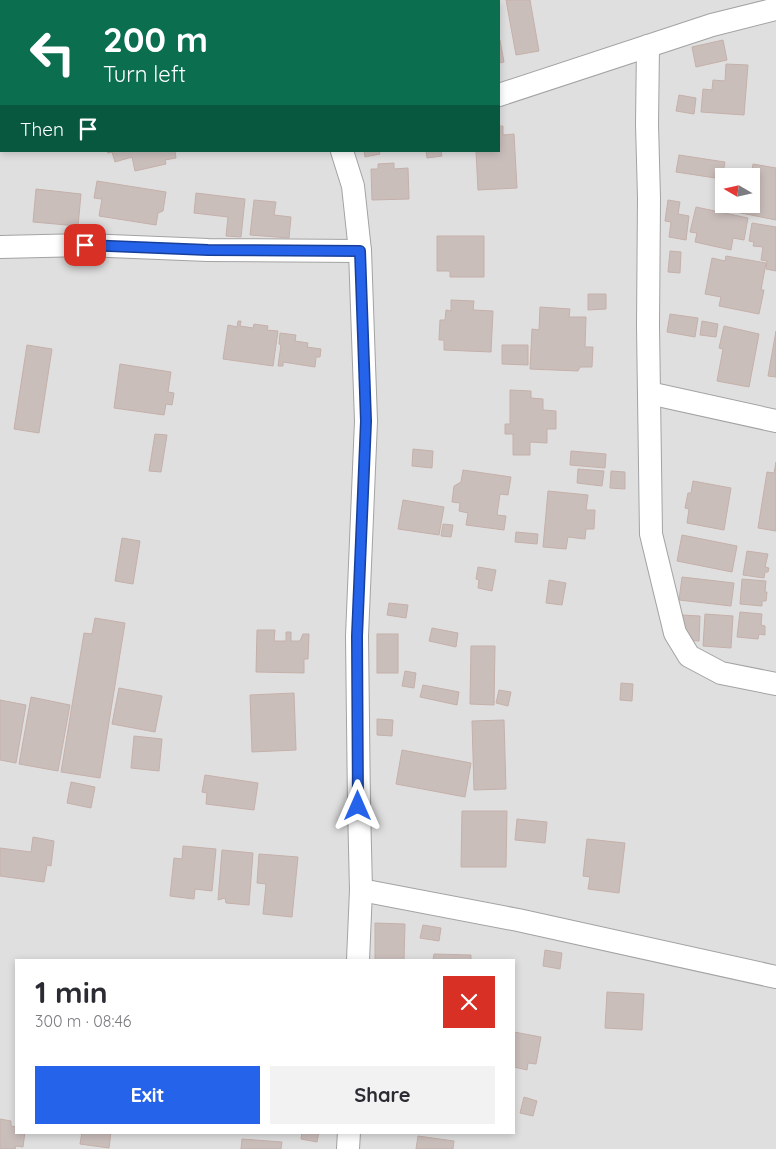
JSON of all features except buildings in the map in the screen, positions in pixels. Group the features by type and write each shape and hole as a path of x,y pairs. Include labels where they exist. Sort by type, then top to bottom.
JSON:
{"street":[{"path":"500,95 712,26 776,9"},
{"path":"648,46 649,393 652,534 675,633 689,656 722,673 776,684"},
{"path":"342,152 353,186 360,251 366,421 357,636 358,806 361,890 358,959"},
{"path":"0,247 85,245 208,250 360,251"},
{"path":"649,393 776,420"},
{"path":"361,890 518,920 776,977"},
{"path":"348,1149 349,1134"}],"shaded area":[{"path":"500,0 776,0 776,1149 0,1149 0,152 500,152"}],"route":[{"path":"85,245 208,250 360,251 366,421 357,636 358,806"}]}
